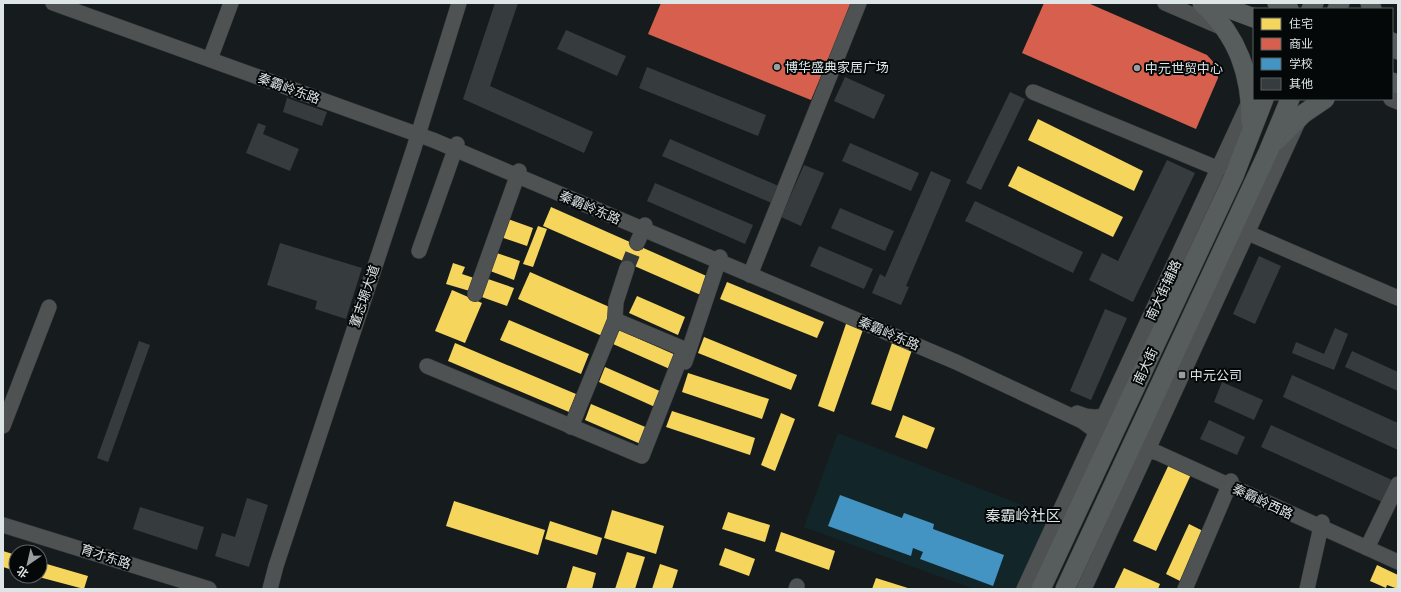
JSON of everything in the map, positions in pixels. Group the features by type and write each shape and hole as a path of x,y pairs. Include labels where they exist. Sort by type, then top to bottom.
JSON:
{"main road":[{"name":"南大街","path":"1202,3 1225,28 1234,41 1253,90"},
{"path":"1214,3 1253,18"},
{"path":"1277,3 1288,8"},
{"name":"南大街","path":"1042,589 1248,143 1258,100"},
{"path":"1268,152 1290,100"},
{"path":"1268,152 1278,138 1301,116 1324,100"},
{"name":"南大街","path":"1065,589 1268,152"}],"street":[{"name":"秦霸岭东路","path":"53,3 211,57"},
{"name":"秦霸岭东路","path":"68,3 456,147 518,173 642,232 720,259 956,362 1082,421 1097,432 1106,449"},
{"path":"211,57 231,3"},
{"name":"董志塬大道","path":"270,589 276,566 415,131 453,3"},
{"name":"董志塬大道","path":"265,589 272,556 459,3"},
{"path":"751,273 859,3"},
{"path":"1165,3 1225,28"},
{"path":"1033,92 1219,169"},
{"name":"南大街辅路","path":"1024,589 1219,169 1257,100"},
{"path":"1084,589 1301,116"},
{"path":"419,251 456,147"},
{"path":"475,294 518,173"},
{"path":"1248,233 1398,298"},
{"path":"661,430 720,259"},
{"path":"571,427 615,320 616,302 627,268"},
{"name":"秦霸岭东路","path":"751,273 958,357 1084,416 1104,417 1125,408"},
{"path":"3,426 49,307"},
{"path":"427,366 642,456 684,349 615,320"},
{"path":"1143,422 1146,437 1150,446"},
{"path":"1128,456 1135,451 1150,446"},
{"name":"秦霸岭西路","path":"1150,446 1368,546 1398,562"},
{"path":"1185,589 1230,483"},
{"path":"1368,546 1398,484"},
{"name":"育才东路","path":"3,525 209,589"},
{"path":"1307,589 1322,525"},
{"name":"育才东路","path":"3,532 187,589"},
{"name":"秦霸岭西路","path":"1368,546 1398,557"}],"shaded area":[{"path":"838,433 1050,516 1018,589 974,589 804,527"}],"building: 住宅":[{"path":"1038,119 1143,171 1134,191 1028,140"},
{"path":"1018,166 1123,217 1113,237 1008,186"},
{"path":"551,207 711,278 703,296 543,226"},
{"path":"505,218 533,228 527,246 498,236"},
{"path":"538,226 547,229 533,267 523,264"},
{"path":"491,251 520,261 514,280 485,269"},
{"path":"453,263 465,267 462,274 477,279 473,292 446,284"},
{"path":"530,272 614,309 602,336 518,299"},
{"path":"485,278 514,288 507,306 479,296"},
{"path":"727,282 824,322 817,338 720,299"},
{"path":"452,290 482,303 465,343 435,331"},
{"path":"637,296 685,317 678,335 629,313"},
{"path":"848,318 865,324 834,412 818,406"},
{"path":"509,320 589,354 581,374 500,340"},
{"path":"619,330 678,356 672,370 613,344"},
{"path":"704,337 797,375 791,390 698,353"},
{"path":"455,343 576,394 569,412 448,361"},
{"path":"892,343 912,350 891,411 871,404"},
{"path":"605,367 662,392 655,407 599,382"},
{"path":"688,373 769,399 762,419 682,392"},
{"path":"591,404 650,429 643,445 585,420"},
{"path":"672,411 755,438 750,455 666,427"},
{"path":"781,413 795,419 775,471 761,465"},
{"path":"903,415 935,428 927,449 895,437"},
{"path":"1171,460 1193,470 1156,551 1133,541"},
{"path":"454,501 545,530 538,555 446,526"},
{"path":"612,510 664,526 656,554 604,538"},
{"path":"728,512 770,525 765,542 722,529"},
{"path":"550,521 602,538 597,555 545,539"},
{"path":"1189,524 1203,531 1180,581 1166,574"},
{"path":"781,532 835,551 829,570 775,551"},
{"path":"725,548 755,559 749,576 719,565"},
{"path":"3,551 8,553 8,569 3,567"},
{"path":"627,552 645,557 635,589 615,589"},
{"path":"48,564 88,576 84,589 48,579"},
{"path":"660,564 678,570 672,589 652,589"},
{"path":"1377,565 1398,575 1398,589 1387,585 1386,588 1370,581"},
{"path":"573,566 596,573 592,589 566,589"},
{"path":"1124,568 1160,584 1158,589 1114,589"},
{"path":"876,578 911,589 872,589"}],"building: 商业":[{"name":"博华盛典家居广场","path":"661,3 852,3 811,100 648,34"},
{"name":"中元世贸中心","path":"1044,3 1088,3 1207,55 1216,65 1218,78 1196,129 1022,53"}],"building: 学校":[{"path":"840,495 902,518 904,513 934,524 933,529 1004,555 993,586 920,559 923,552 913,548 911,556 828,526"}],"building: 其他":[{"path":"495,3 518,3 490,86 593,132 584,153 463,99"},
{"path":"566,30 626,56 617,76 557,49"},
{"path":"647,67 766,115 758,136 639,88"},
{"path":"845,77 885,95 874,119 834,101"},
{"path":"1010,92 1025,99 981,190 966,183"},
{"path":"287,98 327,112 322,126 283,112"},
{"path":"258,123 266,126 263,134 299,149 290,171 246,153"},
{"path":"670,139 781,187 774,204 662,156"},
{"path":"850,143 919,173 911,191 842,161"},
{"path":"1167,160 1195,173 1133,302 1089,280 1102,253 1118,261"},
{"path":"804,165 824,173 801,226 781,217"},
{"path":"931,171 951,180 906,286 909,287 901,305 872,293 880,274 885,277"},
{"path":"655,183 753,225 745,244 647,201"},
{"path":"975,201 1083,252 1073,273 965,221"},
{"path":"840,208 894,231 885,251 831,228"},
{"path":"280,243 362,268 346,319 315,309 317,301 267,285"},
{"path":"819,246 873,269 864,289 810,266"},
{"path":"1259,256 1281,266 1255,324 1233,314"},
{"path":"1105,309 1127,318 1091,400 1070,391"},
{"path":"1335,328 1348,334 1334,370 1292,353 1296,342 1324,354"},
{"path":"139,341 150,345 108,462 97,458"},
{"path":"1352,351 1398,372 1398,391 1345,367"},
{"path":"1292,375 1398,423 1398,450 1283,397"},
{"path":"1222,382 1263,400 1254,420 1214,402"},
{"path":"1209,420 1245,437 1237,455 1200,439"},
{"path":"1271,425 1392,480 1382,502 1261,447"},
{"path":"247,498 268,505 249,567 215,556 222,533 235,537"},
{"path":"140,507 204,527 197,550 133,529"}],"tunnel":[{"path":"627,268 637,243"}],"place":[{"name":"博华盛典家居广场","path":"777,67"},
{"name":"中元世贸中心","path":"1137,68"},
{"name":"中元公司","path":"1182,375"}],"district":[{"name":"秦霸岭社区","path":"1023,516"}]}
